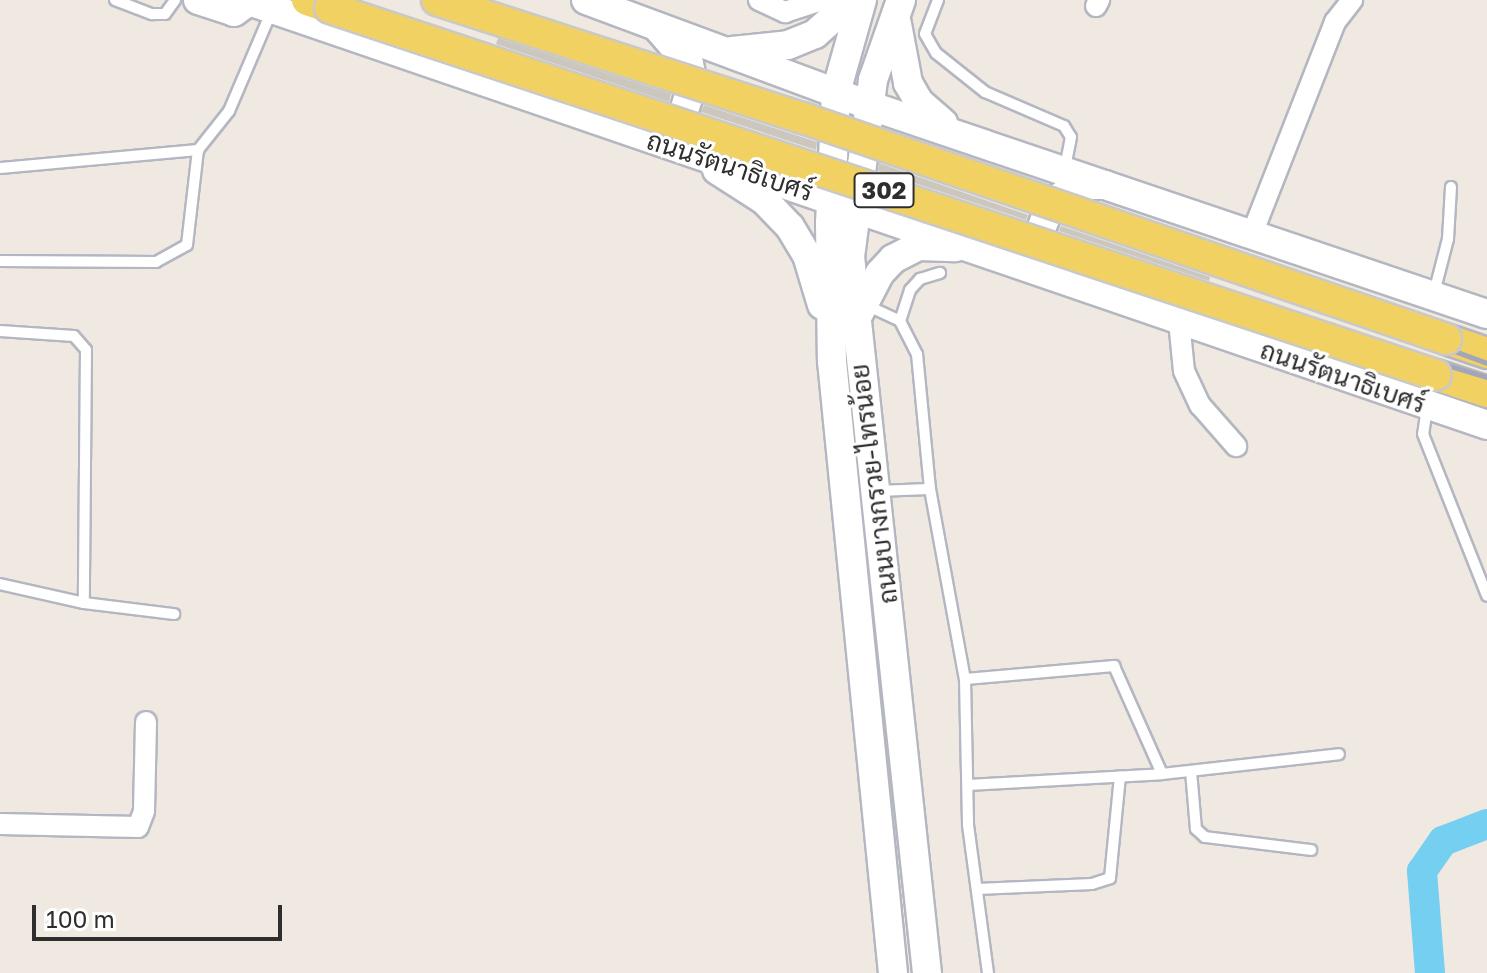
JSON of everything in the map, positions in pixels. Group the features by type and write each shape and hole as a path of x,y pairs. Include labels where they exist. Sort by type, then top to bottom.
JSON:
{"main road":[{"path":"198,0 234,12 256,3"},
{"name":"302","path":"437,0 803,118 1487,353"},
{"path":"586,0 868,105 1065,168 1487,314"},
{"name":"ถนนรัตนาธิเบศร์","path":"256,3 627,133 842,202 1487,425"},
{"name":"ถนนรัตนาธิเบศร์","path":"319,4 1487,392"},
{"path":"727,52 788,45 815,34 854,8 895,17 908,83 925,108 955,133"},
{"name":"ถนนบางกรวย-ไทรน้อย","path":"854,8 836,92 842,202 860,313 927,973"},
{"name":"ถนนบางกรวย-ไทรน้อย","path":"893,973 832,361 842,202 895,17"},
{"path":"627,133 648,136 666,131 688,107 693,83 689,64 654,23"},
{"path":"681,148 764,200 790,227 819,285 832,361"},
{"path":"1082,284 1054,267 1044,254 1043,219 1061,194 1078,185 1123,190"},
{"path":"860,313 880,273 919,246 948,245 1018,262"}],"street":[{"path":"759,0 785,12 821,0 854,8"},
{"path":"1252,234 1335,22 1352,0"},
{"path":"1179,321 1184,371 1200,405 1236,446"},
{"path":"0,824 138,827 144,811 146,722"}],"lane":[{"path":"115,0 152,14 165,14 175,0"},
{"path":"938,0 925,34 936,53 985,92 1064,126 1071,137 1065,168"},
{"path":"0,261 156,262 171,257 187,245 198,150 229,111 256,3"},
{"path":"0,168 198,150"},
{"path":"1433,295 1448,239 1451,187"},
{"path":"940,273 920,279 910,290 900,321 917,354 930,489 965,679 968,785 988,973"},
{"path":"860,313 900,321"},
{"path":"0,331 74,336 86,350 84,603"},
{"path":"1428,406 1423,434 1487,596"},
{"path":"876,491 930,489"},
{"path":"0,584 84,603 174,614"},
{"path":"965,679 1114,666 1162,774"},
{"path":"968,785 1162,774 1339,754"},
{"path":"1191,771 1196,829 1205,837 1311,850"},
{"path":"977,889 1092,884 1110,878 1120,776"}],"building":[{"path":"498,38 671,94 669,102 496,44"},
{"path":"704,105 817,142 816,150 701,112"},
{"path":"879,163 1028,215 1026,220 878,171"},
{"path":"1061,226 1210,277 1209,281 1059,231"}],"waterway":[{"path":"1430,973 1422,871 1443,841 1487,824"}],"railway":[{"path":"352,0 477,49 1190,288 1487,377"},
{"path":"423,0 1200,258 1487,363"}]}
